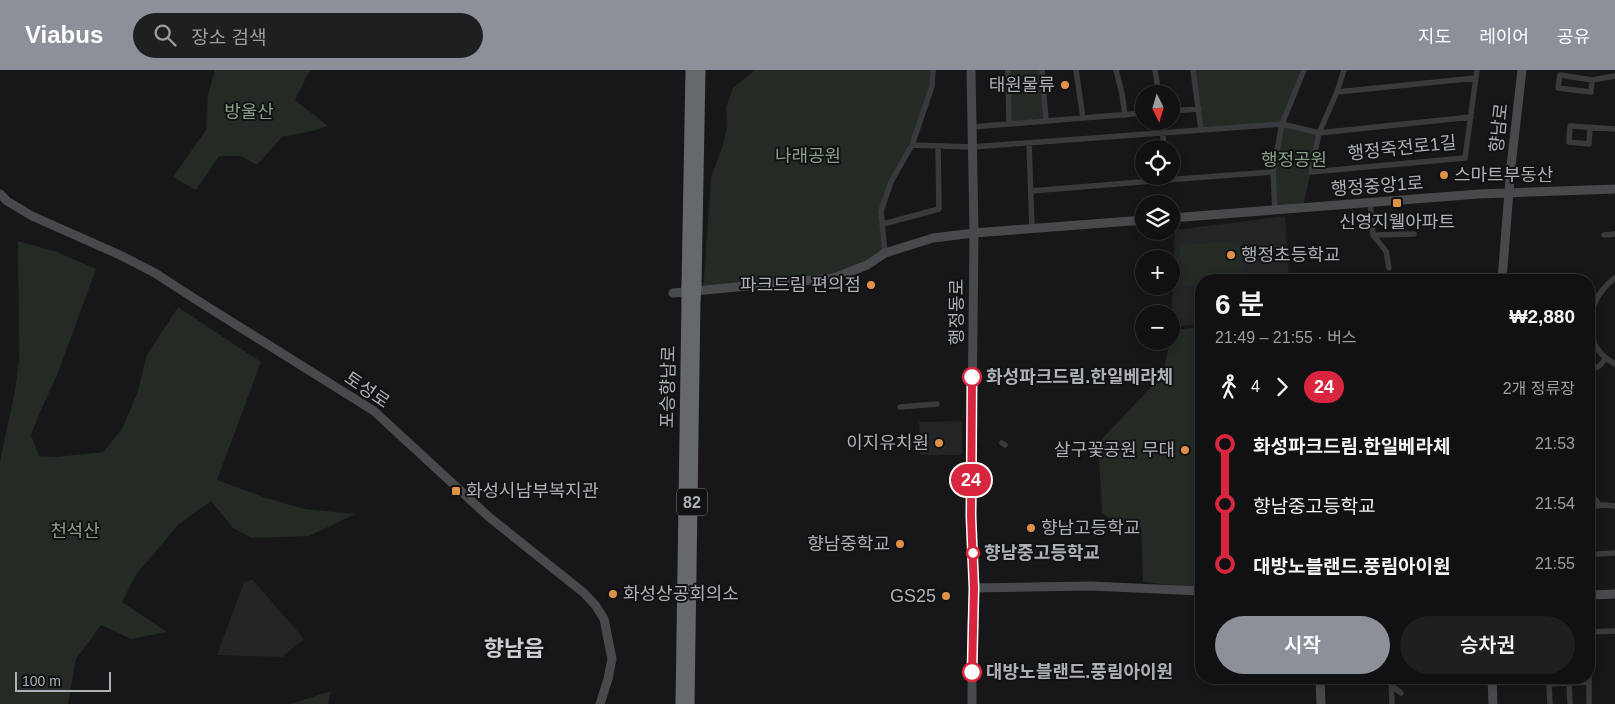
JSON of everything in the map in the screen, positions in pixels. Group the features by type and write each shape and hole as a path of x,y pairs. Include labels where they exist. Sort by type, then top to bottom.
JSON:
{"highway":[{"name":"포승향남로","path":"691,70 692,286"},
{"name":"포승향남로","path":"681,704 691,301 700,70"},
{"name":"포승향남로","path":"689,704 691,301"}],"street":[{"path":"885,253 881,211 891,182 912,145 932,86 933,70"},
{"name":"행정동로","path":"971,70 974,233 971,517 974,588 972,704"},
{"path":"1008,70 1010,124"},
{"path":"1042,70 1046,121"},
{"path":"1076,70 1083,118"},
{"path":"1116,70 1125,115"},
{"path":"1155,70 1158,85"},
{"path":"1193,70 1201,130"},
{"path":"1275,210 1273,172 1282,124 1304,70"},
{"name":"행정죽전로1길","path":"1344,70 1337,92 1319,133 1311,172 1465,158 1476,70"},
{"name":"향남로","path":"1502,274 1522,70"},
{"path":"1592,80 1591,92 1558,88 1560,75 1592,80 1615,76"},
{"path":"1337,92 1476,78"},
{"path":"1180,110 1199,109"},
{"path":"972,127 1135,114"},
{"name":"행정죽전로1길","path":"1319,133 1470,117"},
{"path":"912,145 972,147 1282,124 1319,133"},
{"path":"1590,128 1589,144 1569,142 1570,126 1615,130"},
{"path":"1163,130 1163,140"},
{"path":"1029,143 1032,228"},
{"path":"883,224 939,209 938,146"},
{"path":"1180,177 1273,172"},
{"path":"1030,192 1135,181"},
{"name":"행정중앙1로","path":"1180,217 1509,193 1615,189"},
{"name":"토성로","path":"0,194 7,201 32,216 120,255 155,273 374,411 489,517 584,593 596,606 604,619 612,659 600,704"},
{"path":"1370,203 1373,235 1386,251 1389,268"},
{"path":"673,293 834,278 867,265 885,253 933,238 1135,221"},
{"path":"1373,235 1414,234"},
{"path":"1604,235 1615,234"},
{"path":"1595,302 1606,285 1615,278"},
{"path":"1595,345 1606,358 1615,364"},
{"path":"1595,369 1606,358"},
{"path":"900,407 938,404"},
{"path":"1595,499 1599,505"},
{"path":"1595,506 1615,506"},
{"path":"1598,554 1615,553"},
{"path":"974,588 1091,586 1195,591"},
{"path":"1595,595 1615,594"},
{"path":"1595,632 1615,631"},
{"path":"1320,684 1321,704"},
{"path":"1492,684 1493,704"},
{"path":"1549,684 1550,704"},
{"path":"1569,684 1570,704"},
{"path":"1589,684 1589,704"},
{"path":"1391,686 1401,693"},
{"path":"1391,686 1392,704"}],"shaded area":[{"name":"행정초등학교","path":"1285,216 1289,274 1195,274 1195,325 1180,326 1180,305 1172,305 1172,295 1180,295 1180,250 1174,250 1175,240 1180,240 1180,229"},
{"path":"962,421 962,455 920,455 919,422"},
{"path":"253,580 304,639 282,657 217,655 244,582"}],"green space":[{"name":"방울산","path":"215,70 310,70 295,100 328,126 282,137 257,165 241,156 219,156 196,190 173,177 206,130 208,95"},
{"name":"나래공원","path":"755,70 933,70 932,86 881,211 885,253 848,273 703,291 711,177 723,145 727,126 726,107 733,88"},
{"path":"1008,70 1042,70 1046,121 1009,124"},
{"name":"행정공원","path":"1193,70 1304,70 1282,124 1319,133 1303,208 1275,210 1273,172 1282,125 1201,130"},
{"name":"천석산","path":"18,241 57,252 96,269 58,373 31,435 39,456 57,457 103,452 122,429 137,394 147,355 178,307 261,362 217,480 266,498 305,509 355,514 309,536 252,538 233,528 211,501 178,525 135,576 122,602 167,632 131,639 101,625 76,659 68,704 0,704 0,462 15,390 19,360"},
{"path":"1241,241 1244,274 1195,274 1195,285 1183,286 1179,245"},
{"path":"1195,328 1195,587 1143,582 1141,527 1109,518 1102,513 1098,443 1162,376 1168,350 1180,350 1180,329"},
{"path":"331,691 328,704 291,704"}],"bus line":[{"name":"24","path":"972,377 971,517 974,588 972,672"}],"place":[{"name":"태원물류","path":"1065,85"},
{"name":"스마트부동산","path":"1444,175"},
{"name":"신영지웰아파트","path":"1397,203"},
{"name":"행정초등학교","path":"1231,255"},
{"name":"파크드림 편의점","path":"871,285"},
{"name":"화성파크드림.한일베라체","path":"972,377"},
{"name":"이지유치원","path":"939,443"},
{"name":"살구꽃공원 무대","path":"1185,450"},
{"name":"화성시남부복지관","path":"456,491"},
{"name":"향남고등학교","path":"1031,528"},
{"name":"향남중학교","path":"900,544"},
{"name":"향남중고등학교","path":"973,553"},
{"name":"화성상공회의소","path":"613,594"},
{"name":"GS25","path":"946,596"},
{"name":"대방노블랜드.풍림아이원","path":"972,672"}],"district":[{"name":"향남읍","path":"514,648"}]}
